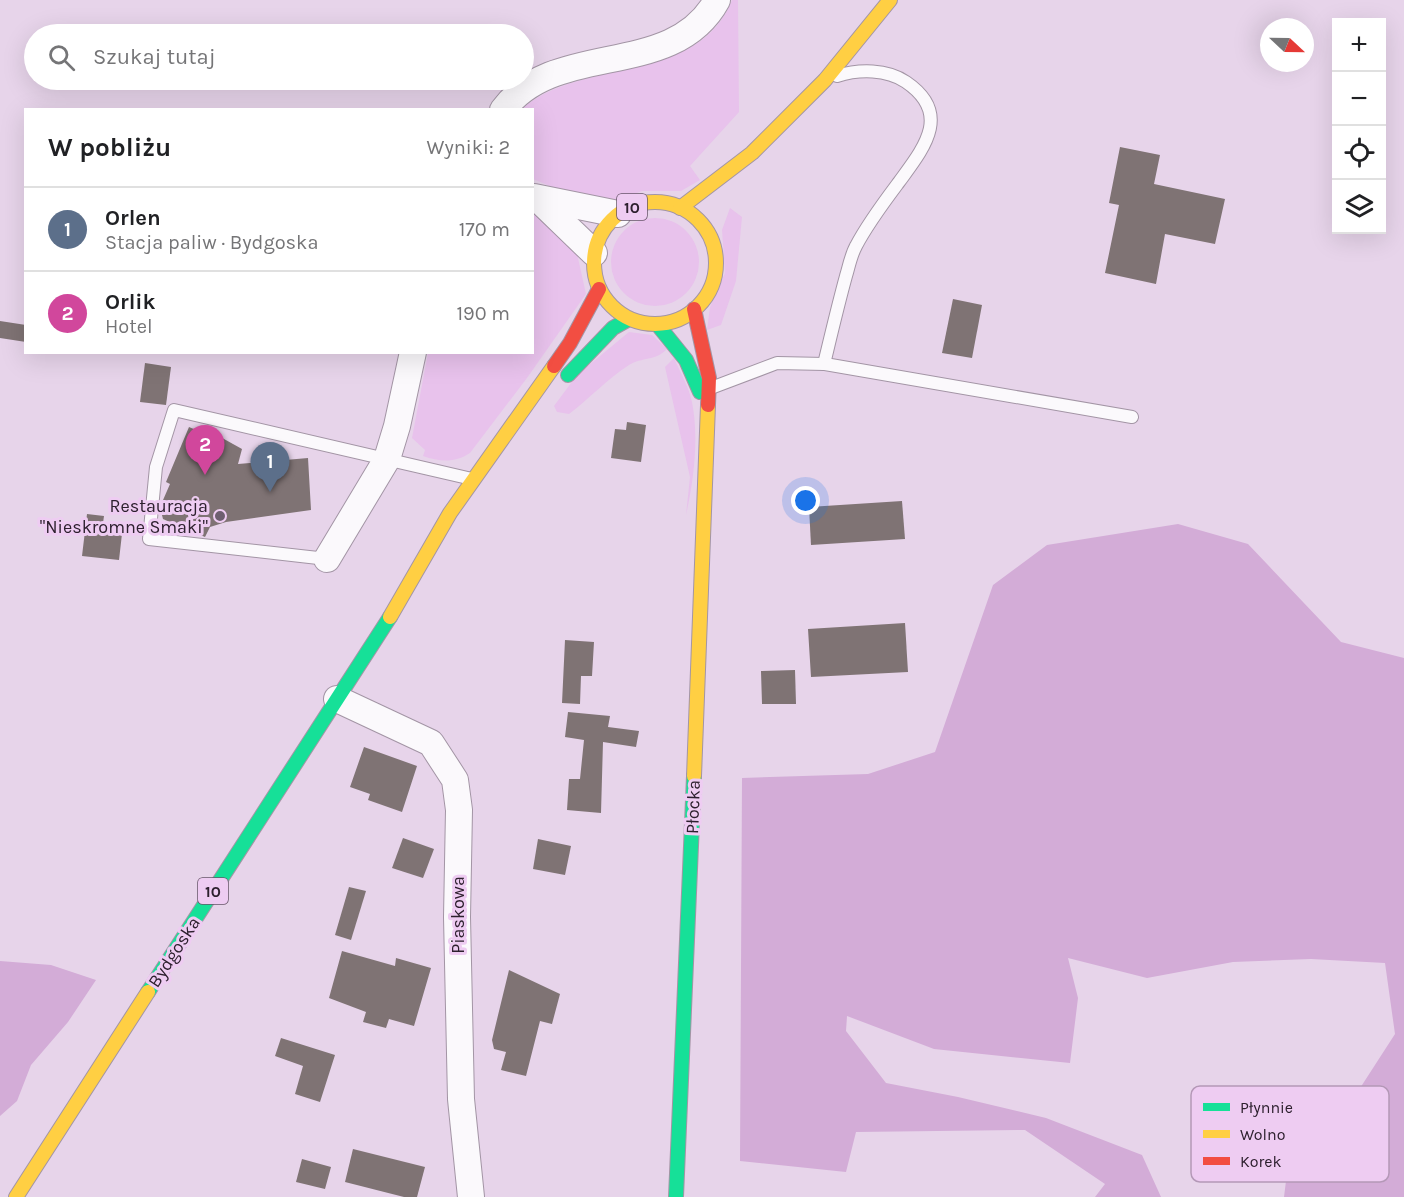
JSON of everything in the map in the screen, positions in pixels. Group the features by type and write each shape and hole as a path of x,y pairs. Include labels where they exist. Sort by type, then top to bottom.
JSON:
{"main road":[{"path":"680,208 752,153 825,80 890,0"},
{"path":"732,188 752,153"},
{"name":"10","path":"594,253 605,228 618,214 644,203 662,202 680,208 692,215 706,230"},
{"path":"594,253 594,271 599,289 609,304 629,319 657,324 673,321 694,309 708,292 715,272 714,250 706,230 716,214"},
{"name":"10","path":"410,585 472,478 570,343 599,289"},
{"name":"Płocka","path":"676,1197 706,510 706,417 710,388 707,359 694,309"},
{"path":"559,387 589,351 613,328 629,319"},
{"name":"Płocka","path":"657,324 679,348 690,367 706,417"},
{"name":"10","path":"410,585 458,529"},
{"name":"Bydgoska","path":"16,1197 410,585"}],"street":[{"path":"534,84 553,74 633,55 671,42 697,25 717,0"},
{"path":"505,108 517,93 523,90"},
{"path":"534,196 618,214"},
{"path":"534,197 594,253"},
{"path":"327,559 387,459 397,426 413,354"},
{"name":"Piaskowa","path":"336,699 431,743 455,780 459,810 457,917 461,1099 471,1197"}],"lane":[{"path":"824,364 855,247 904,175 919,158 930,137 932,118 926,103 914,87 894,74 845,73 825,80"},
{"path":"710,388 777,363 824,364 1132,417"},
{"path":"327,559 149,539 156,467 174,410 472,478"}],"shaded area":[{"path":"732,0 738,0 739,112 690,166 700,180 681,191 642,191 615,202 566,193 534,179 534,108 524,108 546,93 574,82 666,58 693,46 716,27"},
{"path":"730,208 742,217 736,281 721,325 707,330 710,307 725,273 722,230"},
{"path":"534,213 576,249 586,294 527,378 470,453 459,459 447,460 423,456 425,450 412,438 428,354 534,354"},
{"path":"655,218 680,225 692,237 699,262 692,287 680,299 655,306 630,299 618,287 611,262 618,237 630,225"},
{"path":"629,332 652,335 667,349 654,357 629,365 569,414 557,412 554,406 577,375"},
{"path":"674,358 689,391 694,416 695,458 686,515 690,477 665,367"},
{"path":"1178,524 1248,544 1341,642 1404,658 1404,1197 1284,1197 1286,1182 1389,1182 1389,1086 1361,1086 1395,1034 1385,963 1311,959 1233,962 1147,978 1068,958 1078,998 1070,1063 934,1049 847,1016 846,1031 886,1083 1046,1118 1142,1155 1161,1197 1095,1197 1105,1184 1025,1130 856,1132 846,1172 740,1161 742,778 868,774 935,752 993,585 1047,545"},
{"path":"0,961 51,965 96,980 68,1022 31,1065 17,1101 0,1116"}],"building":[{"path":"1120,147 1160,155 1154,184 1225,199 1215,244 1165,234 1156,284 1105,273 1119,205 1109,203"},
{"path":"953,299 982,305 972,358 942,353"},
{"path":"0,321 24,325 24,342 0,338"},
{"path":"145,363 171,367 166,405 140,402"},
{"path":"627,422 646,425 641,462 611,458 615,429 626,430"},
{"path":"189,427 210,436 215,434 242,449 238,464 308,458 311,510 226,522 210,527 205,537 189,530 184,532 175,529 172,523 163,519 160,507 170,484 166,482"},
{"path":"902,501 905,539 811,545 809,507"},
{"path":"87,514 104,516 103,523 123,525 119,560 82,556"},
{"path":"905,623 908,672 811,677 808,629"},
{"path":"565,640 594,642 592,676 581,676 580,704 562,703"},
{"path":"795,670 796,704 762,704 761,671"},
{"path":"568,712 610,716 608,727 639,731 636,747 603,742 601,813 567,810 569,779 580,779 584,740 565,737"},
{"path":"364,747 417,766 402,812 368,800 370,794 350,787"},
{"path":"403,838 434,849 423,878 392,868"},
{"path":"538,839 571,846 565,875 533,869"},
{"path":"349,887 366,891 351,940 335,935"},
{"path":"342,951 395,966 396,958 431,968 414,1026 389,1019 386,1028 363,1022 366,1012 329,998"},
{"path":"509,970 560,994 552,1024 540,1021 526,1076 501,1070 506,1052 494,1049 492,1040"},
{"path":"281,1038 335,1055 320,1102 295,1094 303,1066 275,1056"},
{"path":"353,1149 425,1167 417,1197 404,1197 345,1182"},
{"path":"302,1159 331,1167 325,1189 296,1182"}],"traffic: fast":[{"path":"568,375 613,328 629,319"},
{"path":"657,324 686,360 700,392"},
{"path":"148,992 390,617"},
{"path":"676,1197 694,776"}],"traffic: slow":[{"path":"680,208 752,153 825,80 890,0"},
{"path":"655,202 678,207 689,212 698,220 706,229 711,240 716,263 711,286 706,297 698,306 689,314 678,319 655,324 632,319 621,314 612,306 604,297 599,286 594,263 599,240 604,229 612,220 621,212 632,207 655,202"},
{"path":"390,617 450,513 554,366"},
{"path":"694,776 708,405"},
{"path":"16,1197 148,992"}],"traffic: jam":[{"path":"554,366 570,343 599,289"},
{"path":"694,309 709,378 708,405"}],"place":[{"name":"Orlik","path":"205,475"},
{"name":"Orlen","path":"270,492"},
{"name":"Restauracja \"Nieskromne Smaki\"","path":"220,516"}]}
